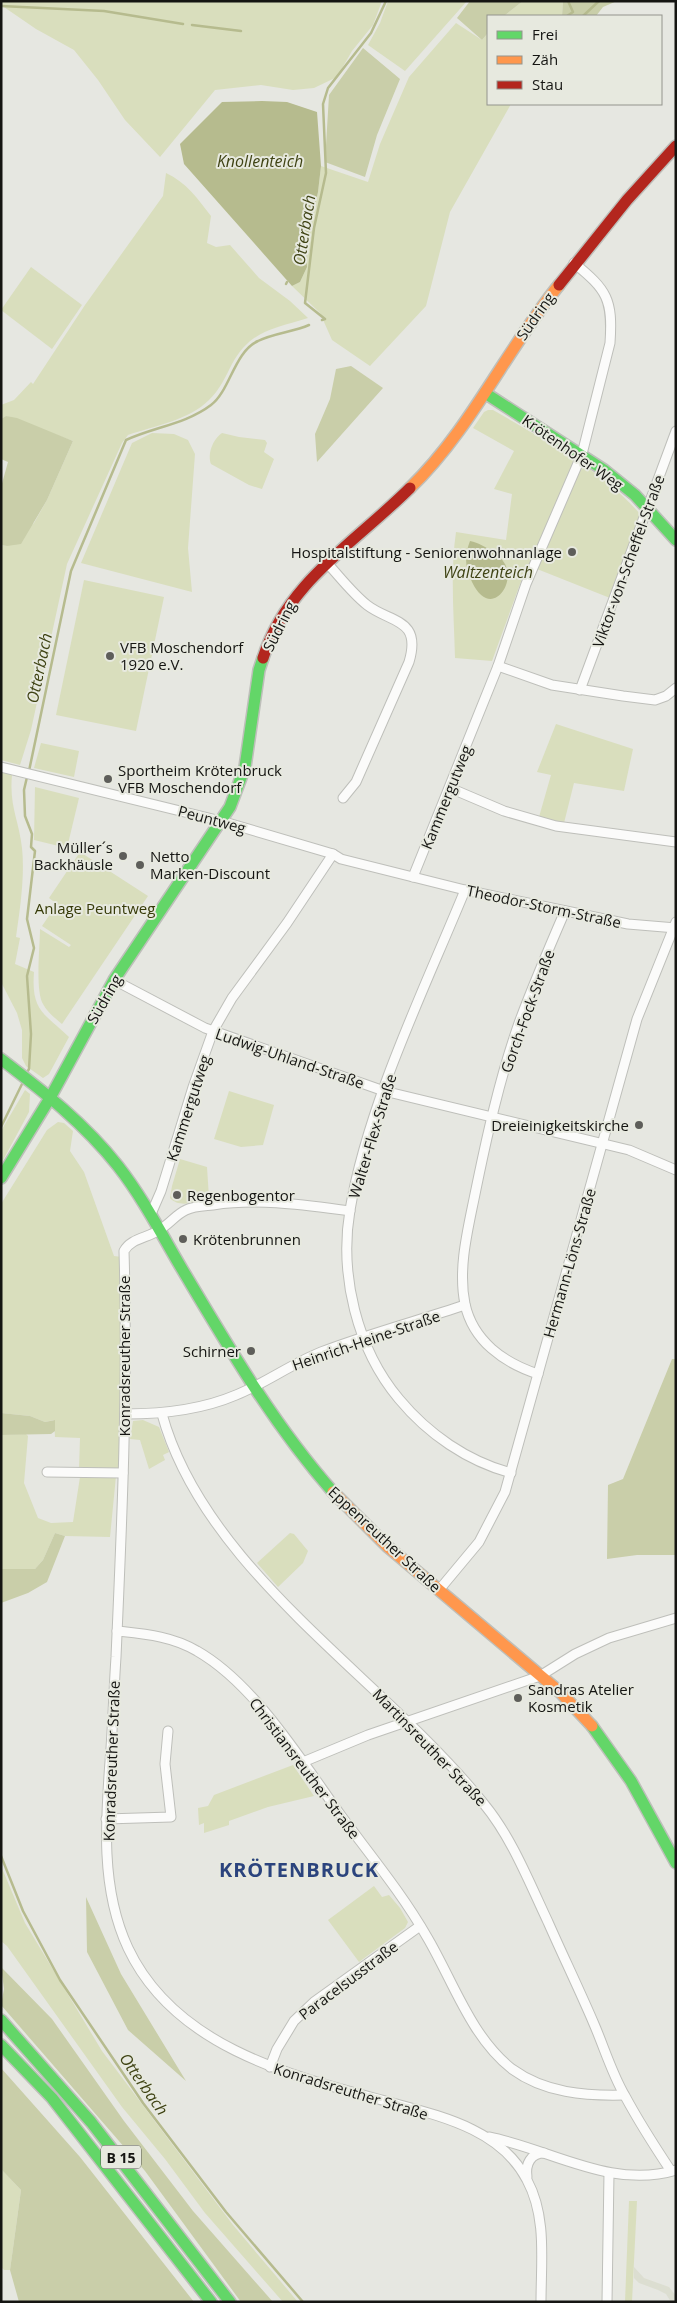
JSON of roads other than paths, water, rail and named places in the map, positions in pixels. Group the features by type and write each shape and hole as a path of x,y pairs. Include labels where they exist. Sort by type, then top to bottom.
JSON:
{"main road":[{"name":"Südring","path":"1,1178 50,1098 114,980 189,865 221,821 239,786 245,768 259,670 266,648 283,613 297,592 327,563 380,518 428,471 464,424 534,316 574,263 676,146"},
{"name":"Krötenhofer Weg","path":"485,393 582,454 635,496 676,540"},
{"name":"Eppenreuther Straße","path":"4,1061 50,1098 103,1147 124,1174 151,1214 253,1388 293,1444 348,1507 439,1590 572,1703 603,1739 636,1788 676,1863"},
{"name":"B 15","path":"1,2020 66,2090 117,2152 230,2302"},
{"name":"B 15","path":"1,2045 52,2098 211,2302"}],"street":[{"name":"Kammergutweg","path":"413,877 498,666 529,577 582,454 610,343 611,328 605,292 597,282 574,263"},
{"name":"Viktor-von-Scheffel-Straße","path":"580,690 676,431"},
{"path":"327,563 368,606 399,621 405,626 411,646 409,662 356,782 344,798"},
{"path":"498,666 552,685 655,700 666,696 676,688"},
{"name":"Peuntweg","path":"1,767 221,821 334,854"},
{"path":"450,788 504,811 556,826 676,842"},
{"name":"Kammergutweg","path":"151,1214 162,1191 193,1087 213,1031 232,998 287,923 334,854"},
{"path":"334,854 341,859 413,877"},
{"name":"Theodor-Storm-Straße","path":"413,877 465,890 628,924 675,926"},
{"name":"Walter-Flex-Straße","path":"465,890 384,1091 367,1142 350,1211 348,1265 350,1284 364,1338 380,1371 393,1391 423,1425 450,1445 477,1460 511,1473"},
{"name":"Gorch-Fock-Straße","path":"538,1374 512,1364 486,1344 475,1328 466,1305 463,1267 467,1234 493,1118 518,1026 565,911"},
{"name":"Hermann-Löns-Straße","path":"439,1590 469,1556 488,1527 502,1498 511,1473 637,1018 675,926"},
{"name":"Ludwig-Uhland-Straße","path":"114,980 213,1031 384,1091 629,1150 676,1170"},
{"path":"160,1230 174,1216 188,1209 230,1202 268,1201 350,1211"},
{"name":"Konradsreuther Straße","path":"160,1230 128,1245 124,1251 125,1414 117,1631 106,1819 109,1882 112,1901 128,1950 143,1976 188,2022 232,2051 304,2079 416,2110 469,2127 488,2137 518,2166 527,2179 540,2218 541,2302"},
{"name":"Heinrich-Heine-Straße","path":"125,1414 162,1414 219,1401 253,1388 287,1367 322,1352 466,1305"},
{"name":"Martinsreuther Straße","path":"162,1414 173,1445 191,1482 210,1513 240,1554 291,1610 408,1722 464,1779 486,1806 521,1864 580,1991 624,2095 674,2170"},
{"path":"47,1472 123,1473"},
{"path":"303,1762 408,1722 540,1676 575,1654 609,1638 676,1618"},
{"name":"Christiansreuther Straße","path":"117,1631 158,1636 197,1651 238,1682 303,1762 420,1926 483,2040 501,2060 528,2079 562,2091 588,2095 624,2095"},
{"path":"106,1819 171,1817 165,1764 168,1731"},
{"name":"Paracelsusstraße","path":"270,2067 276,2049 294,2021 314,2002 420,1926"},
{"path":"488,2137 510,2141 608,2173 640,2175 674,2170"},
{"path":"527,2179 526,2170 530,2159 537,2154 549,2154"},
{"path":"607,2302 608,2173"}],"water":[{"name":"Knollenteich","path":"222,102 287,102 317,112 321,166 318,192 306,247 307,267 300,282 292,286 184,164 180,144"},
{"name":"Waltzenteich","path":"470,541 481,545 498,556 507,569 508,578 505,587 501,594 494,598 487,598 479,593 472,582 466,557"}],"waterway":[{"name":"Otterbach","path":"322,320 325,319 305,303 314,228 326,173 323,104 328,88 371,33 386,1"},
{"name":"Otterbach","path":"568,1 573,12 568,15"},
{"name":"Otterbach","path":"584,15 599,1"},
{"path":"1,6 104,11 183,24"},
{"path":"192,25 241,31"},
{"name":"Otterbach","path":"29,771 71,571 126,440 191,417 211,405 223,391 238,362 250,346 264,338 309,325"},
{"name":"Otterbach","path":"26,1074 29,1069 31,1034 27,976 34,948 27,919 35,851 31,847 32,834 25,816 24,790 27,777"},
{"name":"Otterbach","path":"1,1127 23,1082"},
{"name":"Otterbach","path":"1,1856 23,1911 60,1980 143,2103 226,2212 303,2302"}],"place":[{"name":"Hospitalstiftung - Seniorenwohnanlage","path":"572,552"},
{"name":"VFB Moschendorf 1920 e.V.","path":"110,656"},
{"name":"Sportheim Krötenbruck VFB Moschendorf","path":"108,779"},
{"name":"Müller´s Backhäusle","path":"123,856"},
{"name":"Netto Marken-Discount","path":"140,865"},
{"name":"Dreieinigkeitskirche","path":"639,1125"},
{"name":"Regenbogentor","path":"177,1195"},
{"name":"Krötenbrunnen","path":"183,1239"},
{"name":"Schirner","path":"251,1351"},
{"name":"Sandras Atelier Kosmetik","path":"518,1698"}],"district":[{"name":"KRÖTENBRUCK","path":"299,1869"}],"park label":[{"name":"Anlage Peuntweg","path":"95,908"}]}
